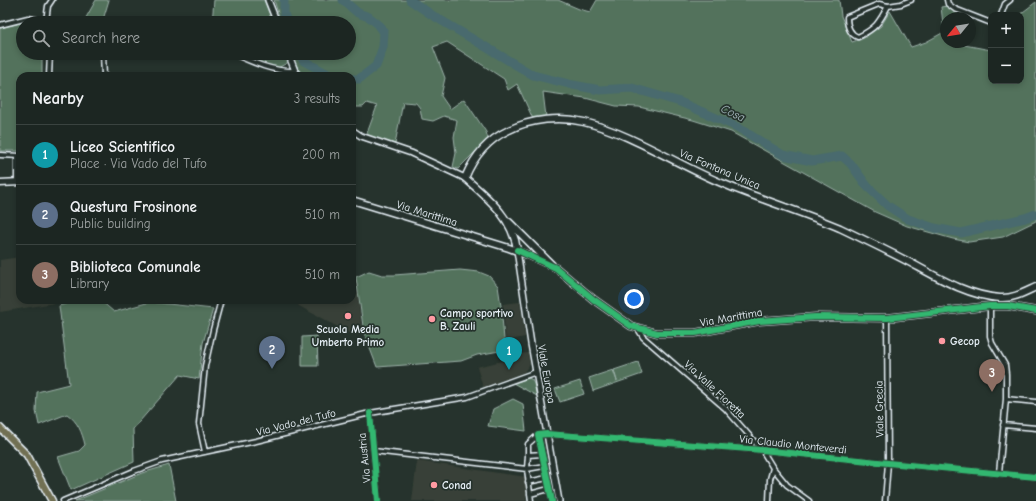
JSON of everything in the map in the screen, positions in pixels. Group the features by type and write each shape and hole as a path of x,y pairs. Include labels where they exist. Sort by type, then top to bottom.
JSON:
{"main road":[{"name":"Via Fontana Unica","path":"465,178 471,164 481,150 493,139 510,129 535,121 583,121 621,135 724,184 839,228 888,251 943,281 975,294 1004,298 1036,287"},
{"path":"465,178 490,200 505,218 556,268"},
{"path":"0,183 16,182"},
{"name":"Via Marittima","path":"356,201 517,250 556,268 593,299 632,326 638,329 657,333 695,333 759,321 816,318 886,318 990,306 1021,308 1036,311"},
{"path":"505,218 513,235 517,250"},
{"path":"975,294 978,302 975,308"},
{"path":"1019,294 1016,301 1021,308"},
{"path":"0,428 27,455 52,501 57,501"}],"street":[{"path":"49,16 48,6 52,0"},
{"path":"268,0 274,16"},
{"path":"888,6 880,22 858,37 853,35 849,29 847,16 879,4 888,6 901,4 911,0"},
{"path":"947,0 948,4 955,10 988,23"},
{"path":"1002,12 1005,4 1010,0"},
{"path":"0,25 16,21"},
{"path":"49,72 50,60"},
{"path":"103,60 104,72"},
{"path":"247,60 286,72"},
{"path":"291,60 296,72"},
{"path":"356,133 361,136 411,153 465,178"},
{"path":"0,155 16,156"},
{"name":"Viale Europa","path":"517,250 536,372 559,501"},
{"path":"205,452 199,424 205,366 221,304"},
{"path":"990,306 990,336 992,343 1005,365 1006,399 999,473"},
{"name":"Viale Grecia","path":"885,501 888,464 886,318"},
{"name":"Via Valle Fioretta","path":"638,329 643,337 725,408 762,450 773,468 787,486 809,501"},
{"name":"Via Vado del Tufo","path":"63,501 134,471 162,461 256,441 370,414 467,397 536,372"},
{"path":"1006,399 1036,402"},
{"name":"Via Austria","path":"370,414 378,501"},
{"path":"1003,425 1036,428"},
{"name":"Via Claudio Monteverdi","path":"538,435 547,434 762,450 888,464 1036,477"},
{"path":"538,435 552,501"},
{"path":"531,501 527,469 528,444 538,435"},
{"path":"374,451 527,469 544,466"},
{"path":"528,455 542,454"},
{"path":"768,501 769,486 773,468"},
{"path":"528,482 547,478"},
{"path":"530,494 549,489"}],"shaded area":[{"path":"16,258 16,304 48,304 0,312 0,260"},
{"path":"356,281 362,330 351,334 299,306 298,304 356,304"},
{"path":"520,302 525,337 509,340 510,355 528,353 530,364 524,372 483,387 477,367 507,360 503,304"},
{"path":"417,461 526,477 526,501 412,501"}],"green space":[{"path":"96,0 109,0 104,16 87,16"},
{"path":"214,0 264,0 270,16 213,16"},
{"path":"274,0 558,0 590,12 597,0 839,0 841,16 852,42 864,38 881,26 890,11 911,47 926,42 940,34 940,48 976,47 988,49 988,84 1024,84 1025,34 1023,12 1036,2 1036,221 1003,237 969,242 953,239 907,226 875,212 731,132 693,120 639,107 616,106 585,98 543,92 546,117 533,119 517,84 508,90 504,79 447,42 433,47 445,78 441,96 450,109 464,99 486,132 488,139 458,169 453,167 456,153 454,137 457,120 444,116 433,121 422,119 420,108 416,103 403,102 395,144 366,136 377,106 367,103 363,107 356,107 356,72 299,72 294,60 356,60 356,16 279,16"},
{"path":"947,6 955,12 942,12 941,7"},
{"path":"16,24 16,60 42,60 42,72 16,72 16,151 0,151 0,28"},
{"path":"254,60 288,60 289,62 276,69"},
{"name":"Campo sportivo B. Zauli","path":"460,270 479,272 489,276 498,286 505,350 477,355 461,361 377,367 364,333 356,277 369,271 382,275 394,275"},
{"path":"65,304 105,304 114,312 143,304 168,304 213,309 203,343 199,379 180,375 133,429 134,462 71,490 58,457 79,451 85,445 81,432 74,420 67,414 39,425 36,411 37,392 69,384 59,306"},
{"path":"317,336 318,366 302,366 302,337"},
{"path":"638,362 642,374 593,391 589,378 613,370 617,381 614,370"},
{"path":"529,378 534,384 537,396 513,383"},
{"path":"580,381 584,394 560,402 555,389"},
{"path":"513,399 523,404 526,431 488,426 493,409"},
{"path":"169,465 176,501 75,501 142,473"}],"waterway":[{"name":"Cosa","path":"284,0 285,16"},
{"name":"Cosa","path":"343,0 358,13 369,17 378,24 384,32 383,47 376,66 359,79 356,79"},
{"name":"Cosa","path":"410,0 432,15 533,75 600,90 632,88 680,102 737,127 783,155 812,161 842,156 851,164 867,186 888,206 908,219 934,228 961,233 1036,214"},
{"name":"Cosa","path":"303,60 324,72"}],"cycle path":[{"path":"517,250 556,268 593,299 631,326 657,333 695,333 759,321 816,317 887,318 990,306 1008,306 1036,311"},
{"path":"370,413 378,501"},
{"path":"552,501 538,435 547,434 762,450 1036,477"}],"place":[{"name":"Scuola Media Umberto Primo","path":"348,316"},
{"name":"Campo sportivo B. Zauli","path":"432,319"},
{"name":"Gecop","path":"942,341"},
{"name":"Questura Frosinone","path":"272,369"},
{"name":"Liceo Scientifico","path":"509,370"},
{"name":"Biblioteca Comunale","path":"992,392"},
{"name":"Conad","path":"434,485"}]}
